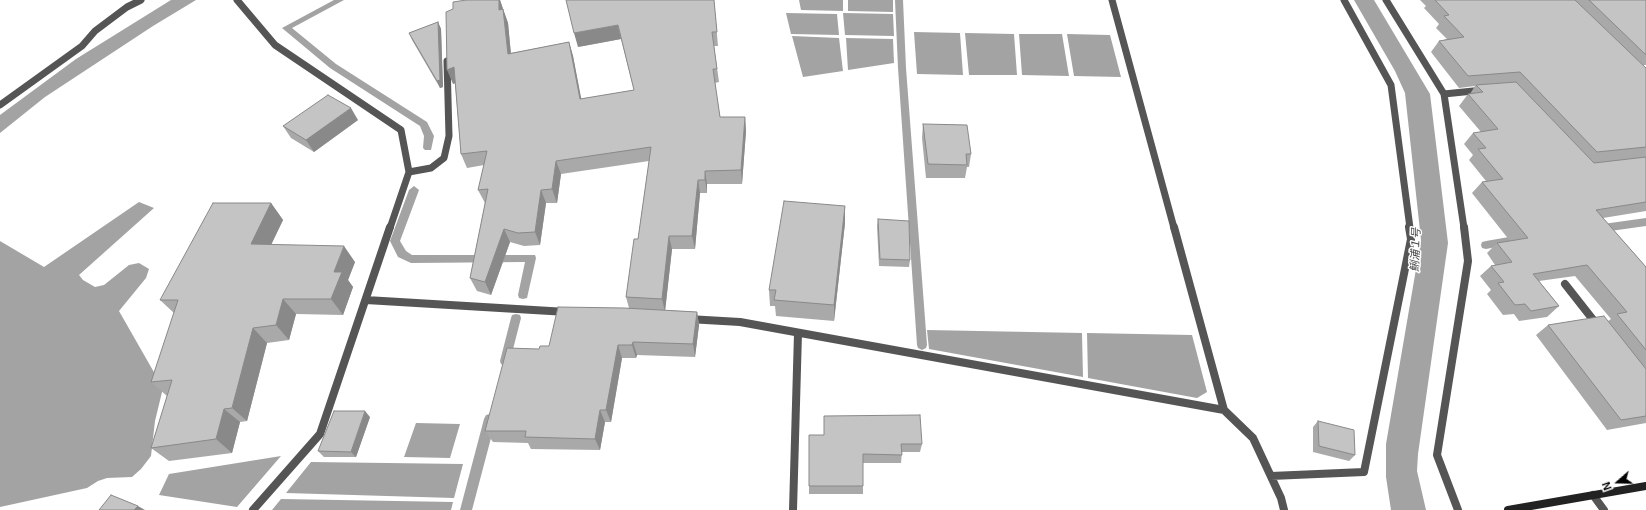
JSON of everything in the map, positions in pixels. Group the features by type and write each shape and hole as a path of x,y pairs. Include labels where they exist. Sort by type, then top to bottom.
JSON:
{"street":[{"path":"0,105 82,46 95,31 122,11 141,0"},
{"path":"237,0 275,45 401,130 409,172 320,434 253,510"},
{"path":"1112,0 1224,410 1253,438 1281,498 1284,510"},
{"path":"1271,476 1364,472 1411,239 1391,85 1344,0"},
{"path":"1386,0 1444,94 1468,261 1437,455 1458,510"},
{"path":"409,172 431,168 444,158 449,136 447,53"},
{"path":"1444,94 1487,90"},
{"path":"1565,284 1603,332"},
{"path":"366,300 572,312"},
{"path":"680,319 740,322 1224,410"},
{"path":"793,510 798,332"},
{"path":"1508,510 1646,486"},
{"path":"1593,496 1604,510"}],"shaded area":[{"path":"171,0 196,0 153,26 45,97 0,133 0,115 76,59"},
{"path":"799,0 843,0 843,11 801,10"},
{"path":"848,0 893,0 893,12 848,11"},
{"path":"1354,0 1374,0 1430,94 1448,243 1418,454 1417,471 1426,510 1391,510 1386,477 1386,444 1421,240 1405,93 1395,71"},
{"path":"786,13 837,14 839,35 791,34"},
{"path":"843,13 893,14 894,36 845,35"},
{"path":"914,32 960,33 963,75 917,74"},
{"path":"965,33 1014,34 1017,75 969,75"},
{"path":"1019,34 1062,34 1069,76 1022,75"},
{"path":"1067,34 1110,35 1121,77 1074,76"},
{"path":"792,36 839,38 843,71 803,77"},
{"path":"846,38 893,39 894,63 848,70"},
{"path":"139,202 154,208 79,275 83,280 95,287 104,285 129,265 139,263 149,269 146,278 119,311 163,388 155,421 151,456 141,469 132,477 107,478 98,481 87,488 0,507 0,241 44,267"},
{"path":"927,330 1082,333 1083,377 929,349"},
{"path":"1087,333 1192,335 1207,392 1197,398 1088,378"},
{"path":"416,423 460,424 450,458 404,457"},
{"path":"281,456 237,507 159,495 169,474"},
{"path":"311,462 463,464 454,498 286,493"},
{"path":"281,499 453,502 451,510 272,510"}],"building":[{"path":"466,0 499,0 499,10 503,9 508,54 569,42 580,99 634,90 618,25 574,33 566,0 714,0 717,32 712,32 717,69 713,69 720,117 745,117 741,170 705,171 705,180 698,180 692,236 669,236 662,299 626,297 634,239 638,239 651,147 556,161 552,189 541,190 535,232 518,233 504,229 485,282 470,278 488,189 478,190 487,151 461,154 454,67 447,70 446,12 453,9 453,2"},
{"path":"1435,0 1575,0 1646,68 1646,147 1597,152 1520,72 1468,76 1439,41 1464,37 1444,16 1449,15"},
{"path":"1589,0 1646,0 1646,54 1645,54"},
{"path":"438,22 440,80 437,81 409,33"},
{"path":"1516,82 1594,163 1646,157 1646,202 1596,210 1646,267 1646,350 1617,314 1627,312 1587,265 1533,274 1559,306 1531,311 1525,304 1515,305 1498,283 1504,282 1491,266 1512,262 1497,243 1528,238 1482,182 1503,179 1478,149 1486,148 1473,133 1498,129 1468,94 1483,92 1476,85"},
{"path":"328,95 351,108 306,140 283,126"},
{"path":"923,124 967,125 971,154 966,154 967,165 928,164"},
{"path":"784,201 845,206 834,305 774,300 776,290 769,290"},
{"path":"213,203 271,203 251,244 344,246 334,272 342,272 331,299 283,299 276,325 253,328 232,408 224,409 216,439 151,448 172,380 151,382 178,300 160,300"},
{"path":"878,219 909,221 910,260 880,259"},
{"path":"558,307 624,308 697,312 693,344 633,342 632,345 618,345 606,410 600,410 595,439 525,437 526,431 485,431 507,348 539,349 540,346 549,346"},
{"path":"1604,316 1646,369 1646,416 1621,420 1548,325"},
{"path":"334,411 365,411 351,452 318,451"},
{"path":"920,415 922,444 901,444 902,455 863,454 863,486 809,486 809,435 824,435 824,416"},
{"path":"1318,421 1354,430 1355,455 1319,446"},
{"path":"111,495 138,506 134,510 99,510"}],"waterway":[{"path":"340,0 286,28 333,66 424,124 429,136 428,148"},
{"path":"899,0 902,68 922,345"},
{"path":"414,190 395,241 402,254 411,259 531,258 523,295"},
{"path":"1596,229 1646,222"},
{"path":"1486,245 1509,241"},
{"path":"505,361 516,318"},
{"path":"466,510 490,419"}],"water label":[{"name":"鯏浦１号","path":"1416,250"}]}
